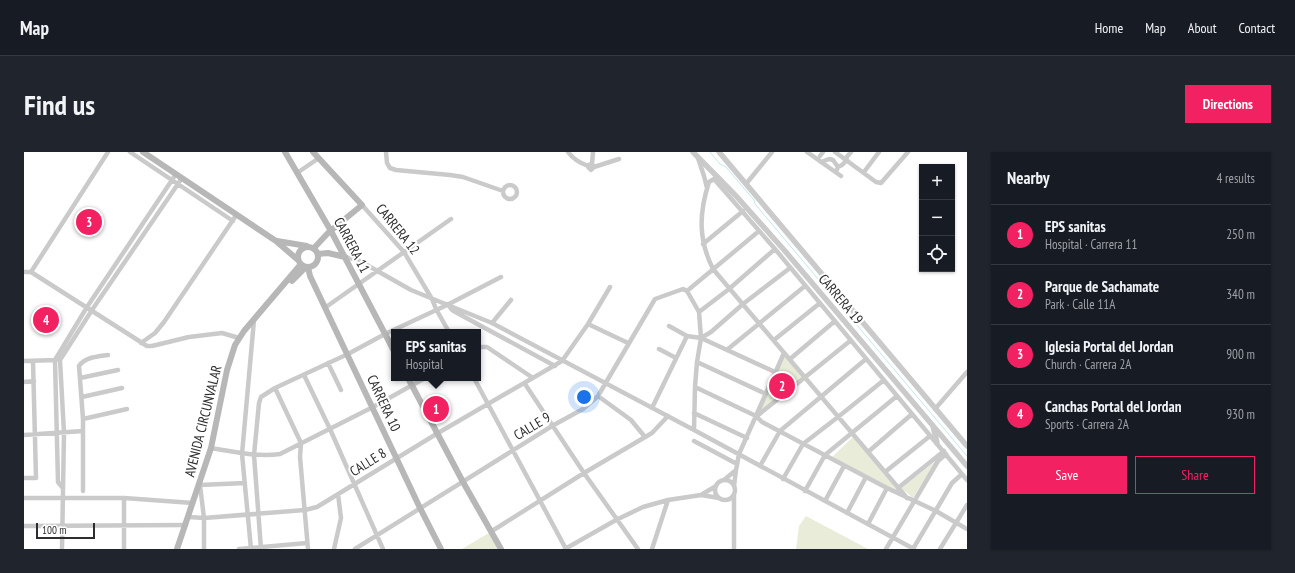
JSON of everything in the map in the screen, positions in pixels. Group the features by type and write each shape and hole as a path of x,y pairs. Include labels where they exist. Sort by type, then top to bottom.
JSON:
{"main road":[{"name":"CARRERA 10","path":"143,152 174,177 237,214 276,241 303,265 326,307 420,508 441,549"},
{"name":"CARRERA 11","path":"285,152 331,231 391,345"},
{"name":"CARRERA 12","path":"313,152 362,205"},
{"path":"345,257 316,251 307,246 304,247 299,253 303,265 314,266 318,260 316,251 321,242 331,231 362,205"},
{"name":"CARRERA 10","path":"276,241 307,246"},
{"name":"AVENIDA CIRCUNVALAR","path":"177,549 212,448 227,370 232,353 239,338 273,296 289,282 303,265"},
{"path":"410,381 463,482 501,549"}],"street":[{"path":"31,272 108,152"},
{"path":"62,487 58,482 57,360 87,307 174,177 130,152"},
{"path":"386,152 390,168 396,170 441,173 457,176 503,191"},
{"path":"568,152 571,157 579,163 591,166 619,159"},
{"path":"591,166 593,152"},
{"name":"CARRERA 19","path":"693,152 967,480"},
{"name":"CARRERA 19","path":"719,152 967,446"},
{"path":"746,184 772,152"},
{"path":"807,152 821,162 837,169"},
{"path":"837,169 842,165 850,152"},
{"path":"864,172 879,152"},
{"path":"832,160 837,153 876,182 881,183 908,152"},
{"path":"298,173 319,158"},
{"path":"698,158 707,190"},
{"path":"821,162 828,159 832,160"},
{"path":"832,160 841,176"},
{"path":"717,179 709,182 702,219 703,244 713,269 907,498"},
{"name":"CARRERA 19","path":"717,179 738,197 967,466"},
{"path":"62,549 64,432 57,360 180,181 233,221"},
{"name":"CARRERA 12","path":"362,205 404,252 432,299 447,329"},
{"path":"703,244 743,211"},
{"path":"141,342 155,333 164,322 237,214"},
{"path":"326,307 360,285 378,270 451,219"},
{"name":"CALLE 9","path":"355,549 512,450 583,409 598,396 655,299 685,290 759,231"},
{"path":"699,312 729,289 775,249"},
{"path":"785,251 795,257 801,251"},
{"path":"345,257 358,260 411,290 492,323 914,549 952,483 962,474"},
{"path":"699,338 711,332 743,304 790,268"},
{"path":"24,272 31,272 147,346 189,337 222,333 239,338"},
{"path":"395,329 436,309 448,305 500,277"},
{"path":"728,349 805,286"},
{"name":"CALLE 8","path":"189,517 204,518 305,510 317,507 396,457 525,384 562,361 588,324 610,287"},
{"path":"685,290 699,312 694,430"},
{"path":"492,323 511,300"},
{"path":"774,340 820,304"},
{"path":"448,305 452,310 459,314 555,366"},
{"path":"251,548 242,454 254,320"},
{"path":"790,359 835,321"},
{"path":"588,324 628,343"},
{"path":"669,326 689,337 699,338 728,349 775,372"},
{"path":"261,548 254,455 259,403 261,397 275,388 328,364 391,331"},
{"path":"652,408 676,358 689,337"},
{"path":"756,416 850,341"},
{"path":"481,347 487,347 533,378"},
{"path":"659,349 676,358"},
{"path":"730,549 734,549 734,486 739,454 784,353"},
{"path":"83,491 83,419 80,366 82,362 108,355"},
{"path":"760,466 780,431 866,359"},
{"path":"24,361 57,360"},
{"path":"24,478 36,478 33,361"},
{"path":"696,362 766,394"},
{"path":"328,364 341,390"},
{"path":"80,378 118,370"},
{"path":"935,409 967,372"},
{"path":"304,375 355,483 383,549"},
{"path":"783,479 803,444 838,418 884,380"},
{"path":"24,382 34,381"},
{"path":"212,448 242,454 280,454 373,407 420,381"},
{"path":"476,381 541,501 565,549 643,506 668,500 701,495 725,500 734,510"},
{"path":"525,384 616,520 638,549"},
{"path":"695,387 756,416 762,422 825,456 886,488 936,511 967,529"},
{"path":"82,398 122,388"},
{"path":"239,549 307,546 300,457 301,443 275,388"},
{"path":"598,396 631,420 645,437"},
{"path":"805,490 825,456 897,396"},
{"path":"83,419 127,409"},
{"path":"694,413 747,438"},
{"path":"868,452 912,414"},
{"path":"492,531 584,473 658,429 668,416"},
{"path":"932,424 936,443"},
{"path":"24,435 83,431"},
{"path":"885,472 930,436"},
{"path":"694,441 737,464"},
{"path":"898,488 945,452"},
{"path":"887,548 938,461 945,452"},
{"path":"825,501 844,466"},
{"path":"701,495 716,486 736,470"},
{"path":"847,513 866,477"},
{"path":"724,480 730,482 734,486"},
{"path":"204,549 204,518 200,485 245,483"},
{"path":"716,486 715,492 719,498"},
{"path":"868,524 886,488"},
{"path":"725,500 731,498 734,493"},
{"path":"334,549 341,518 338,494"},
{"path":"24,498 124,498 193,503"},
{"path":"124,498 124,549"},
{"path":"652,549 668,500"},
{"path":"940,549 967,505"},
{"path":"24,526 186,525"}],"green space":[{"path":"784,353 805,378 756,416"},
{"path":"853,437 901,494 832,457"},
{"path":"936,461 913,498 901,488"},
{"path":"806,516 868,549 796,549 799,526"},
{"path":"492,531 501,549 462,549"}],"waterway":[{"path":"710,152 720,164 726,167 754,200 755,204 967,456"}],"place":[{"name":"Iglesia Portal del Jordan","path":"89,222"},
{"name":"Canchas Portal del Jordan","path":"46,320"},
{"name":"Parque de Sachamate","path":"782,386"},
{"name":"EPS sanitas","path":"436,409"}]}
